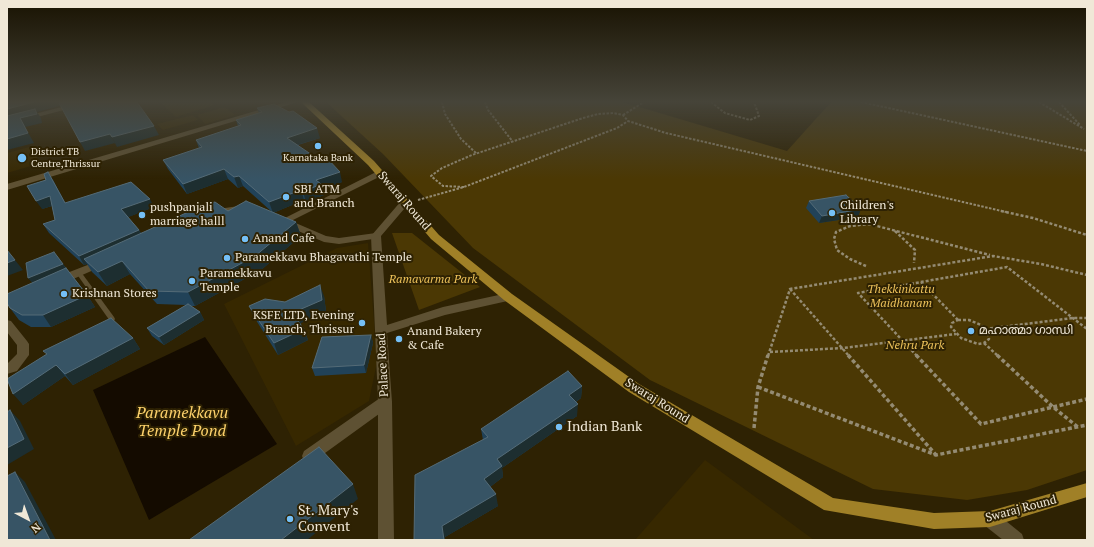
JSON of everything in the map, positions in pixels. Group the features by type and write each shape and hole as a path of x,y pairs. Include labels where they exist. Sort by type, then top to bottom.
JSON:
{"main road":[{"path":"7,187 209,128"},
{"name":"Swaraj Round","path":"332,128 372,163 435,237 508,298 634,388 830,505 934,521 990,519 1087,490"},
{"path":"282,222 380,173"},
{"path":"272,217 324,239 339,240 376,236 405,202"},
{"path":"203,216 229,209 249,208 254,210"},
{"name":"Palace Road","path":"376,236 385,402 386,540"},
{"path":"47,286 110,258"},
{"path":"381,331 443,311 508,298"},
{"path":"7,324 23,344 23,355 12,367 7,369"},
{"path":"295,466 385,402"},
{"path":"990,519 1016,540"}],"lane":[{"path":"79,272 112,319"}],"path":[{"path":"454,128 461,138 477,154"},
{"path":"502,128 514,142"},
{"path":"464,187 443,186 431,176 442,168 477,154 557,128"},
{"path":"405,202 432,197 464,187 616,128"},
{"path":"649,128 748,153 1033,218 1087,235"},
{"path":"979,128 1087,151"},
{"path":"866,266 850,259 837,250 834,239 836,232 850,226 869,224 993,256 1041,264 1087,275"},
{"path":"895,230 915,250 914,263"},
{"path":"790,289 993,256"},
{"path":"1087,329 1007,267 858,294 981,424 1087,399"},
{"path":"921,282 958,320"},
{"path":"790,289 936,455"},
{"path":"754,428 758,387 790,289"},
{"path":"985,329 1073,318 1087,318"},
{"path":"984,343 990,339 990,336 985,329 975,322 958,320 952,323 951,327 956,334 966,341 984,343 1053,407 1080,428"},
{"path":"770,352 843,348 904,342 956,334"},
{"path":"758,387 936,455 1080,428 1087,425"}],"shaded area":[{"path":"161,128 172,128 163,130"},
{"name":"District TB Centre,Thrissur","path":"29,147 41,163 7,173 7,153"},
{"path":"368,243 377,362 369,401 296,446 224,304 337,248"},
{"path":"705,460 814,540 635,540"}],"green space":[{"name":"Thekkinkattu Maidhanam","path":"354,128 708,128 787,151 808,128 1087,128 1087,470 1027,490 967,500 873,489 650,380 473,248 383,154"},
{"name":"Ramavarma Park","path":"392,233 412,233 480,287 419,310"}],"water":[{"name":"Paramekkavu Temple Pond","path":"205,337 277,444 149,520 93,390"}],"building":[{"path":"7,128 25,128 28,133 7,139"},
{"path":"72,128 148,128 112,137 110,134 80,142"},
{"path":"233,128 316,128 287,138 318,159 326,157 340,172 316,180 321,184 303,192 301,190 269,202 239,176 234,177 224,169 183,184 163,160 202,147 196,140"},
{"path":"48,172 65,203 131,182 150,199 121,209 139,230 79,256 43,224 55,220 50,196 36,201 27,186 46,180 44,174"},
{"path":"846,195 861,209 822,216 809,201"},
{"path":"246,201 296,222 255,256 188,292 149,291 122,261 98,272 84,259 206,204 215,202 228,211"},
{"path":"7,250 15,260 7,263"},
{"path":"54,252 63,264 28,278 26,263"},
{"path":"66,268 87,295 43,315 22,315 10,308 7,303 7,294"},
{"path":"320,285 322,300 292,313 304,329 274,343 249,306 265,299 285,302"},
{"path":"188,304 200,312 159,337 147,328"},
{"path":"111,318 133,338 65,374 56,365 13,394 7,379 47,354 43,351"},
{"path":"371,335 364,365 312,368 322,337"},
{"path":"568,371 582,386 569,395 578,404 497,459 502,466 484,479 496,494 442,526 444,540 414,540 415,475 488,437 481,429"},
{"path":"10,410 24,439 7,448 7,412"},
{"path":"319,447 353,484 281,540 189,540"},
{"path":"15,472 50,540 7,540 7,476"}],"place":[{"name":"Karnataka Bank","path":"318,146"},
{"name":"District TB Centre,Thrissur","path":"22,158"},
{"name":"SBI ATM and Branch","path":"286,197"},
{"name":"Children's Library","path":"832,213"},
{"name":"pushpanjali marriage halll","path":"142,215"},
{"name":"Anand Cafe","path":"245,239"},
{"name":"Paramekkavu Bhagavathi Temple","path":"227,258"},
{"name":"Paramekkavu Temple","path":"192,281"},
{"name":"Krishnan Stores","path":"64,294"},
{"name":"KSFE LTD, Evening Branch, Thrissur","path":"362,323"},
{"name":"മഹാത്മാ ഗാന്ധി","path":"971,331"},
{"name":"Anand Bakery & Cafe","path":"399,339"},
{"name":"Indian Bank","path":"559,427"},
{"name":"St. Mary's Convent","path":"290,519"}],"park label":[{"name":"Nehru Park","path":"915,346"}]}
